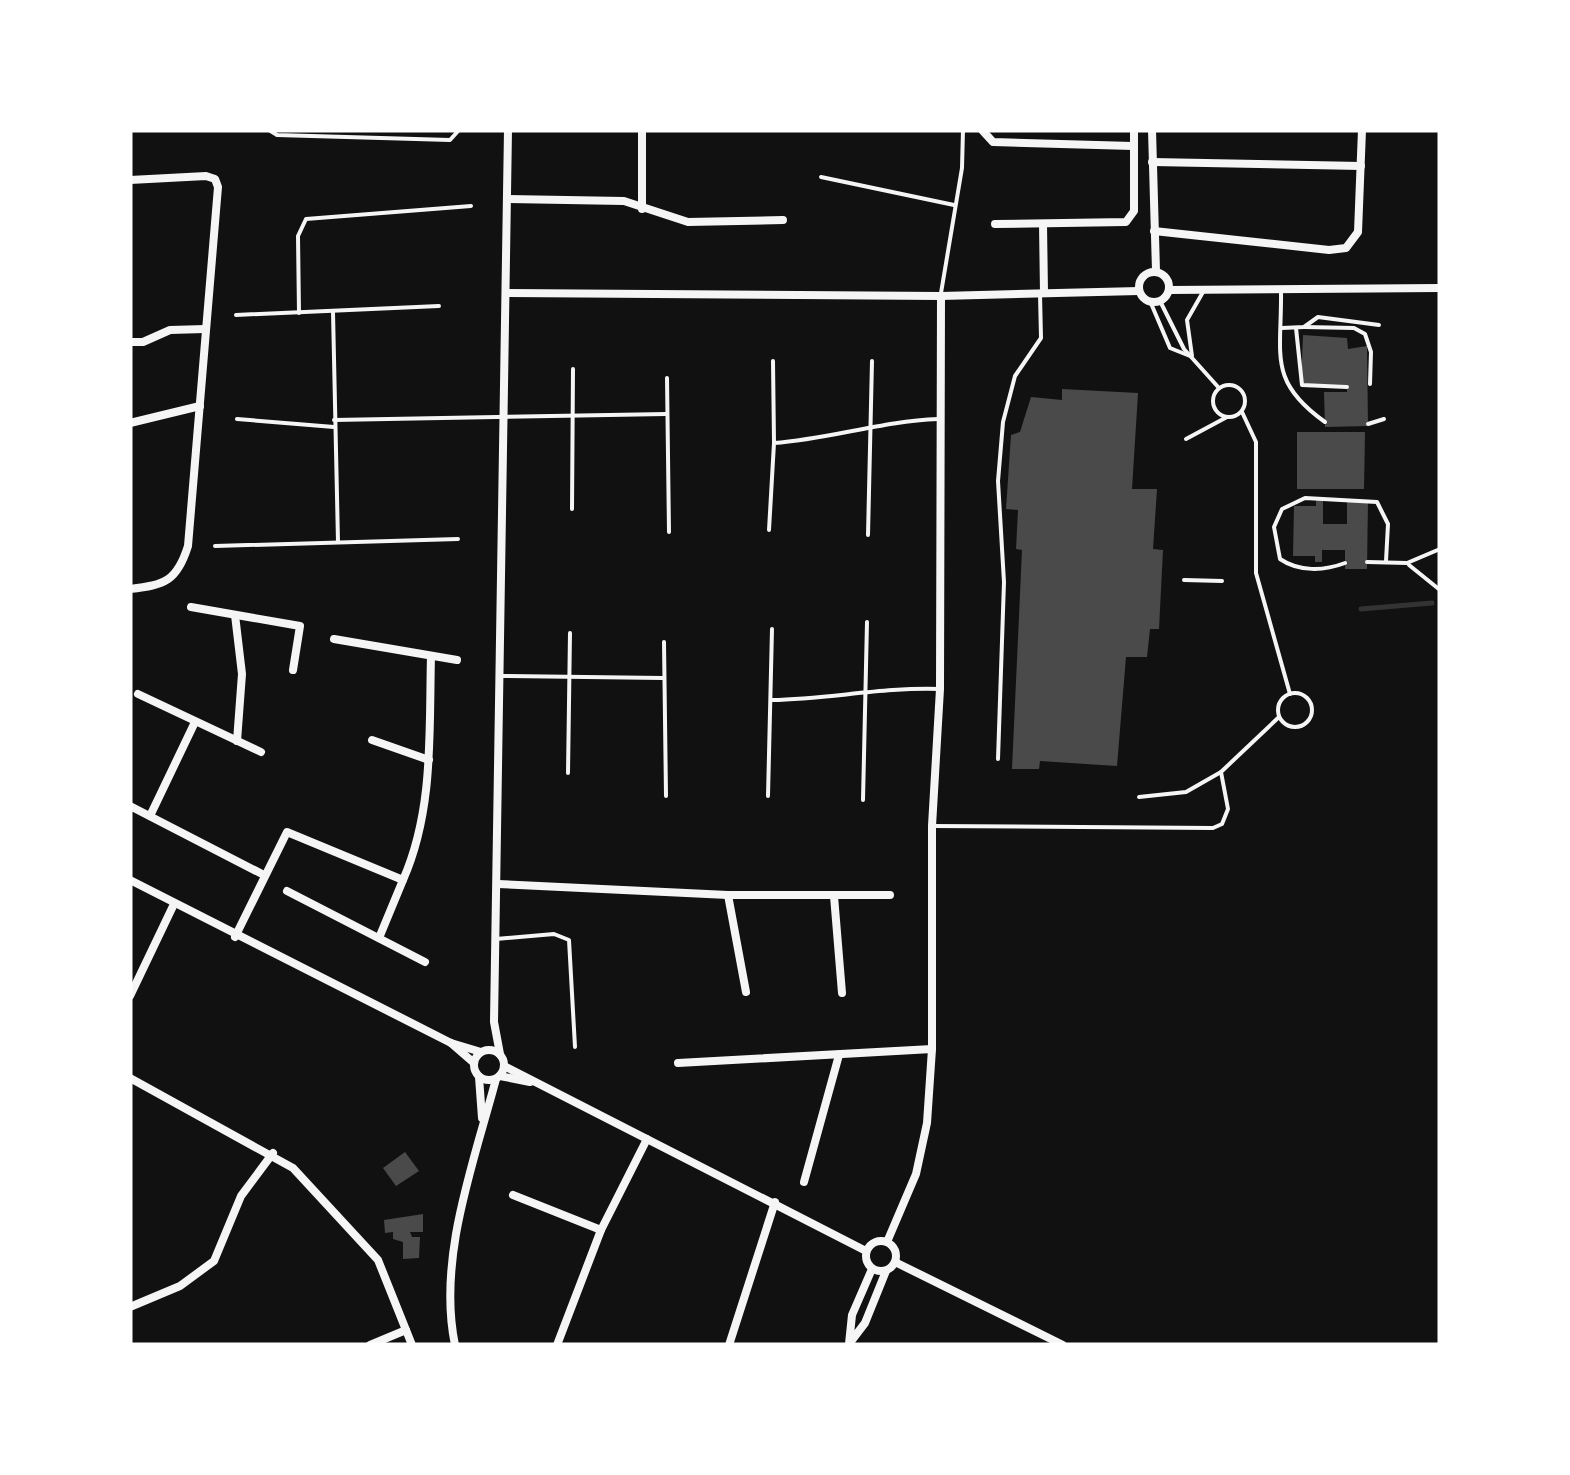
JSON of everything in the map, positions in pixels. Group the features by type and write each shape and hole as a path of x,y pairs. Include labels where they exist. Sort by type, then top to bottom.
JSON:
{"street":[{"path":"508,130 494,1022 500,1054 504,1066 535,1083 866,1251 872,1269 852,1315 849,1344"},
{"path":"642,130 642,209"},
{"path":"982,130 993,142 1133,146"},
{"path":"994,224 1119,224 1132,218 1134,130"},
{"path":"1152,130 1156,271 1168,280 1169,290"},
{"path":"1154,235 1329,250 1346,248 1358,232 1362,130"},
{"path":"1152,162 1361,166"},
{"path":"130,180 172,176 214,179 218,187 189,536 182,565 170,582 130,589"},
{"path":"508,199 601,199 688,222 783,220"},
{"path":"1042,293 1043,224"},
{"path":"1139,291 1142,277 1156,271"},
{"path":"507,294 941,296 1139,291 1155,301 1169,290 1207,288 1440,288"},
{"path":"886,1242 920,1157 927,1124 932,1050 932,826 940,689 941,296"},
{"path":"130,342 143,342 170,330 205,328"},
{"path":"130,423 200,406"},
{"path":"191,607 300,626 293,670"},
{"path":"235,615 242,674 237,741"},
{"path":"334,639 457,660"},
{"path":"379,938 416,850 425,810 432,656"},
{"path":"138,694 261,752"},
{"path":"150,816 195,722"},
{"path":"372,740 429,760"},
{"path":"130,806 264,875"},
{"path":"235,937 286,832 403,880"},
{"path":"130,880 235,937 450,1043 474,1062 482,1122"},
{"path":"498,884 728,895 890,894"},
{"path":"287,891 425,962"},
{"path":"728,895 746,992"},
{"path":"834,896 842,993"},
{"path":"130,996 174,904"},
{"path":"474,1062 484,1051 494,1022"},
{"path":"450,1043 500,1054"},
{"path":"678,1063 932,1050"},
{"path":"804,1182 839,1055"},
{"path":"455,1345 449,1313 451,1272 482,1122 504,1066"},
{"path":"479,1077 535,1083"},
{"path":"130,1078 273,1154 334,1208 378,1260 412,1345"},
{"path":"557,1345 600,1230 647,1139"},
{"path":"130,1308 180,1286 214,1261 241,1196 273,1154"},
{"path":"513,1194 600,1230"},
{"path":"728,1345 775,1202"},
{"path":"849,1344 866,1323 886,1271 895,1262 894,1250 886,1242 872,1243 866,1251"},
{"path":"895,1262 1063,1345"},
{"path":"872,1269 886,1271"},
{"path":"370,1345 406,1330"}],"lane":[{"path":"269,130 277,135 450,140 459,130"},
{"path":"941,296 956,206 963,130"},
{"path":"821,177 956,206"},
{"path":"299,313 298,236 306,219 471,206"},
{"path":"1280,286 1285,386 1325,422"},
{"path":"1191,357 1187,320 1207,288"},
{"path":"998,758 1004,582 998,480 1002,422 1015,376 1041,338 1042,293"},
{"path":"1155,301 1170,348 1191,357"},
{"path":"1155,301 1191,357 1219,388"},
{"path":"236,315 440,306"},
{"path":"333,312 338,543"},
{"path":"1304,328 1318,317 1379,325"},
{"path":"1282,328 1354,328 1365,334 1372,352 1370,384"},
{"path":"1296,328 1302,385 1347,387"},
{"path":"770,530 774,361"},
{"path":"868,535 872,361"},
{"path":"572,509 573,369"},
{"path":"667,378 669,532"},
{"path":"1219,388 1230,385 1240,389 1246,402 1242,412 1256,442 1256,572 1290,694"},
{"path":"1219,388 1214,407 1226,417"},
{"path":"1186,439 1242,412"},
{"path":"236,419 334,423 506,414 666,414"},
{"path":"1368,424 1384,419"},
{"path":"774,443 825,440 870,427 938,420"},
{"path":"1345,563 1319,569 1294,567 1280,559 1274,527 1282,509 1305,498 1376,502 1388,524 1386,561"},
{"path":"216,546 458,539"},
{"path":"1407,564 1440,549"},
{"path":"1367,562 1407,564 1440,590"},
{"path":"1184,580 1222,582"},
{"path":"863,800 866,622"},
{"path":"768,796 772,629"},
{"path":"568,773 570,633"},
{"path":"664,642 666,796"},
{"path":"502,676 663,678"},
{"path":"772,700 830,699 892,688 940,689"},
{"path":"1279,717 1278,705 1290,694"},
{"path":"1279,717 1296,728 1310,718 1312,708 1306,698 1290,694"},
{"path":"1139,797 1186,792 1221,772 1279,717"},
{"path":"932,826 1213,828 1222,824 1228,809 1221,772"},
{"path":"496,939 554,934 569,940 575,1047"}],"building":[{"path":"1303,335 1347,338 1348,349 1367,346 1368,426 1325,427 1324,392 1347,392 1347,385 1301,384"},
{"path":"1062,389 1138,393 1132,489 1157,489 1153,549 1163,550 1159,629 1150,629 1147,657 1126,657 1117,766 1040,761 1039,769 1012,769 1022,550 1016,549 1018,510 1006,509 1011,435 1020,432 1031,397 1062,400"},
{"path":"1297,432 1365,432 1364,489 1297,489"},
{"path":"1316,500 1323,500 1323,524 1347,524 1347,501 1368,501 1367,569 1345,569 1345,550 1322,550 1322,562 1315,562 1315,556 1293,556 1294,506 1316,506"},
{"path":"405,1152 419,1171 396,1186 383,1168"},
{"path":"423,1214 423,1232 410,1232 412,1237 420,1237 419,1258 403,1259 403,1242 393,1239 393,1232 385,1233 384,1220"}],"waterway":[{"path":"1361,609 1432,603"}]}
